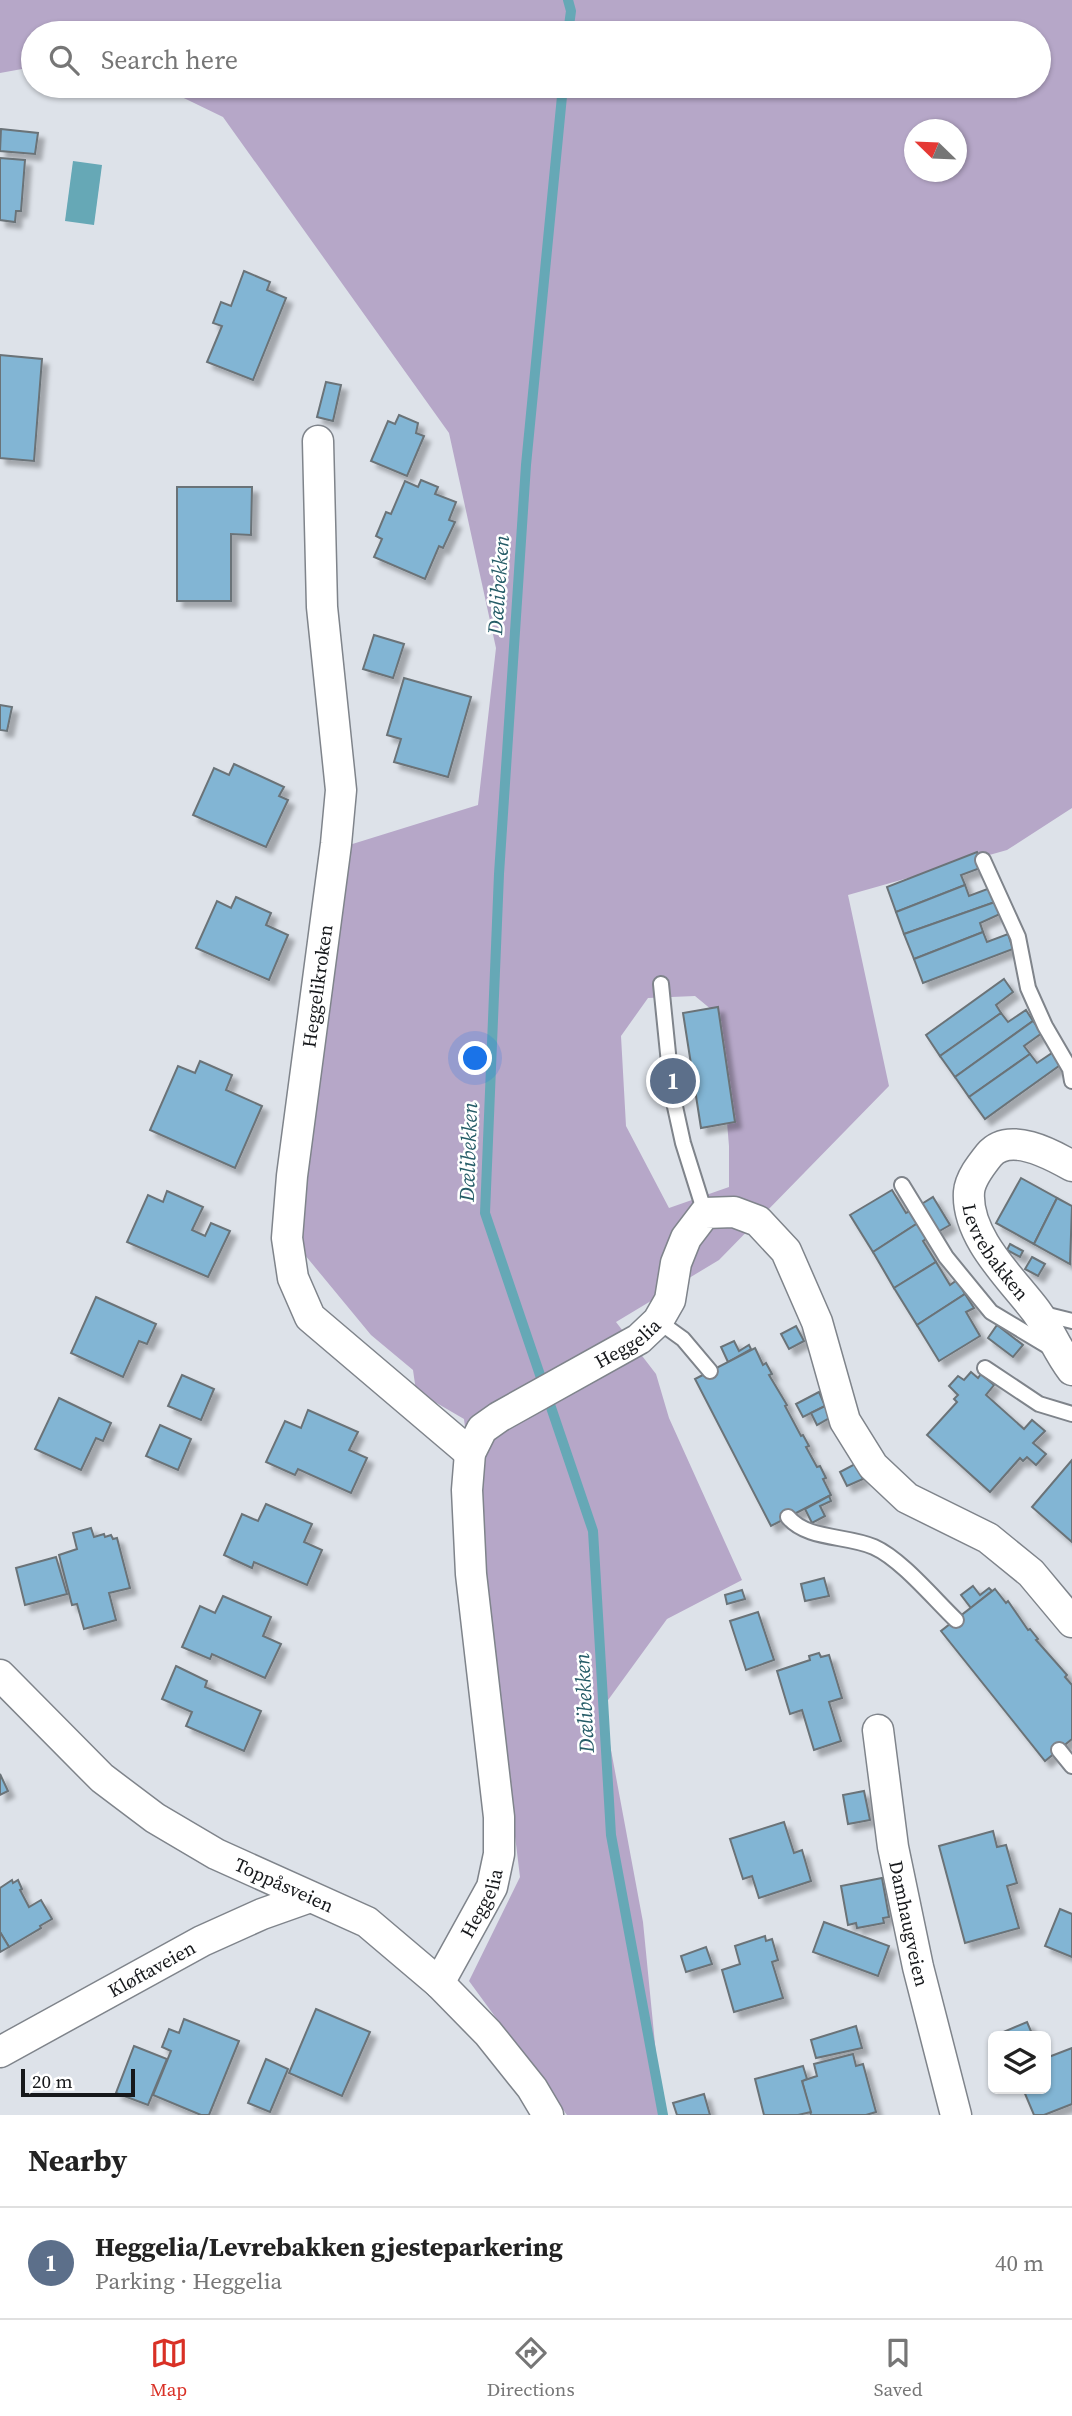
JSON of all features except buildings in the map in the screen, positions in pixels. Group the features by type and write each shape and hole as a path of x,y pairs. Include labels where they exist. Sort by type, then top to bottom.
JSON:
{"street":[{"name":"Heggelikroken","path":"318,441 322,607 341,790 337,844 292,1176 287,1238 293,1278 310,1317 476,1441"},
{"name":"Levrebakken","path":"1065,1361 1037,1312 1006,1276 987,1248 974,1220 969,1192 978,1170 992,1152 1005,1146 1025,1144 1072,1166"},
{"path":"705,1213 734,1212 758,1220 786,1251 817,1322 845,1420 873,1466 907,1498 988,1538 1031,1573 1072,1622"},
{"name":"Heggelia","path":"439,1983 492,1886 499,1854 499,1817 471,1574 467,1490 476,1441 499,1417 648,1330 670,1300 676,1263 687,1238 705,1213"},
{"name":"Toppåsveien","path":"0,1675 102,1778 155,1818 216,1854 367,1922 439,1983 488,2033 532,2088 548,2115"},
{"name":"Damhaugveien","path":"878,1730 896,1860 918,1967 957,2115"},
{"name":"Kløftaveien","path":"0,2052 202,1941 262,1914 310,1897"}],"lane":[{"path":"983,860 1018,937 1028,988 1045,1026 1070,1069 1072,1081"},
{"path":"661,984 672,1093 682,1143 705,1213"},
{"name":"Levrebakken","path":"902,1185 946,1257 991,1312 1065,1361"},
{"name":"Levrebakken","path":"1037,1312 1072,1321"},
{"path":"648,1330 683,1339 710,1371"},
{"path":"985,1368 1039,1404 1072,1414"},
{"path":"788,1517 797,1528 846,1538 875,1547 891,1556 956,1620"},
{"path":"1059,1750 1072,1766"}],"shaded area":[{"path":"0,0 1072,0 1072,808 1007,850 848,895 889,1086 719,1260 616,1322 656,1374 669,1418 742,1580 667,1619 603,1707 643,1922 662,2115 567,2115 469,1981 520,1877 464,1419 416,1391 413,1370 371,1335 300,1249 292,1176 346,846 478,805 496,648 449,433 223,117 184,98 1051,98 1051,21 21,21 21,69 0,73","holes":["695,996 718,1015 729,1146 729,1187 669,1208 626,1126 621,1036 648,998"]}],"water":[{"path":"73,161 102,165 94,225 65,221"}],"waterway":[{"name":"Dælibekken","path":"568,0 571,11 570,21"},
{"name":"Dælibekken","path":"562,98 526,465 499,874 485,1213 593,1531 611,1835 663,2115"}],"place":[{"name":"Heggelia/Levrebakken gjesteparkering","path":"673,1081"}]}
